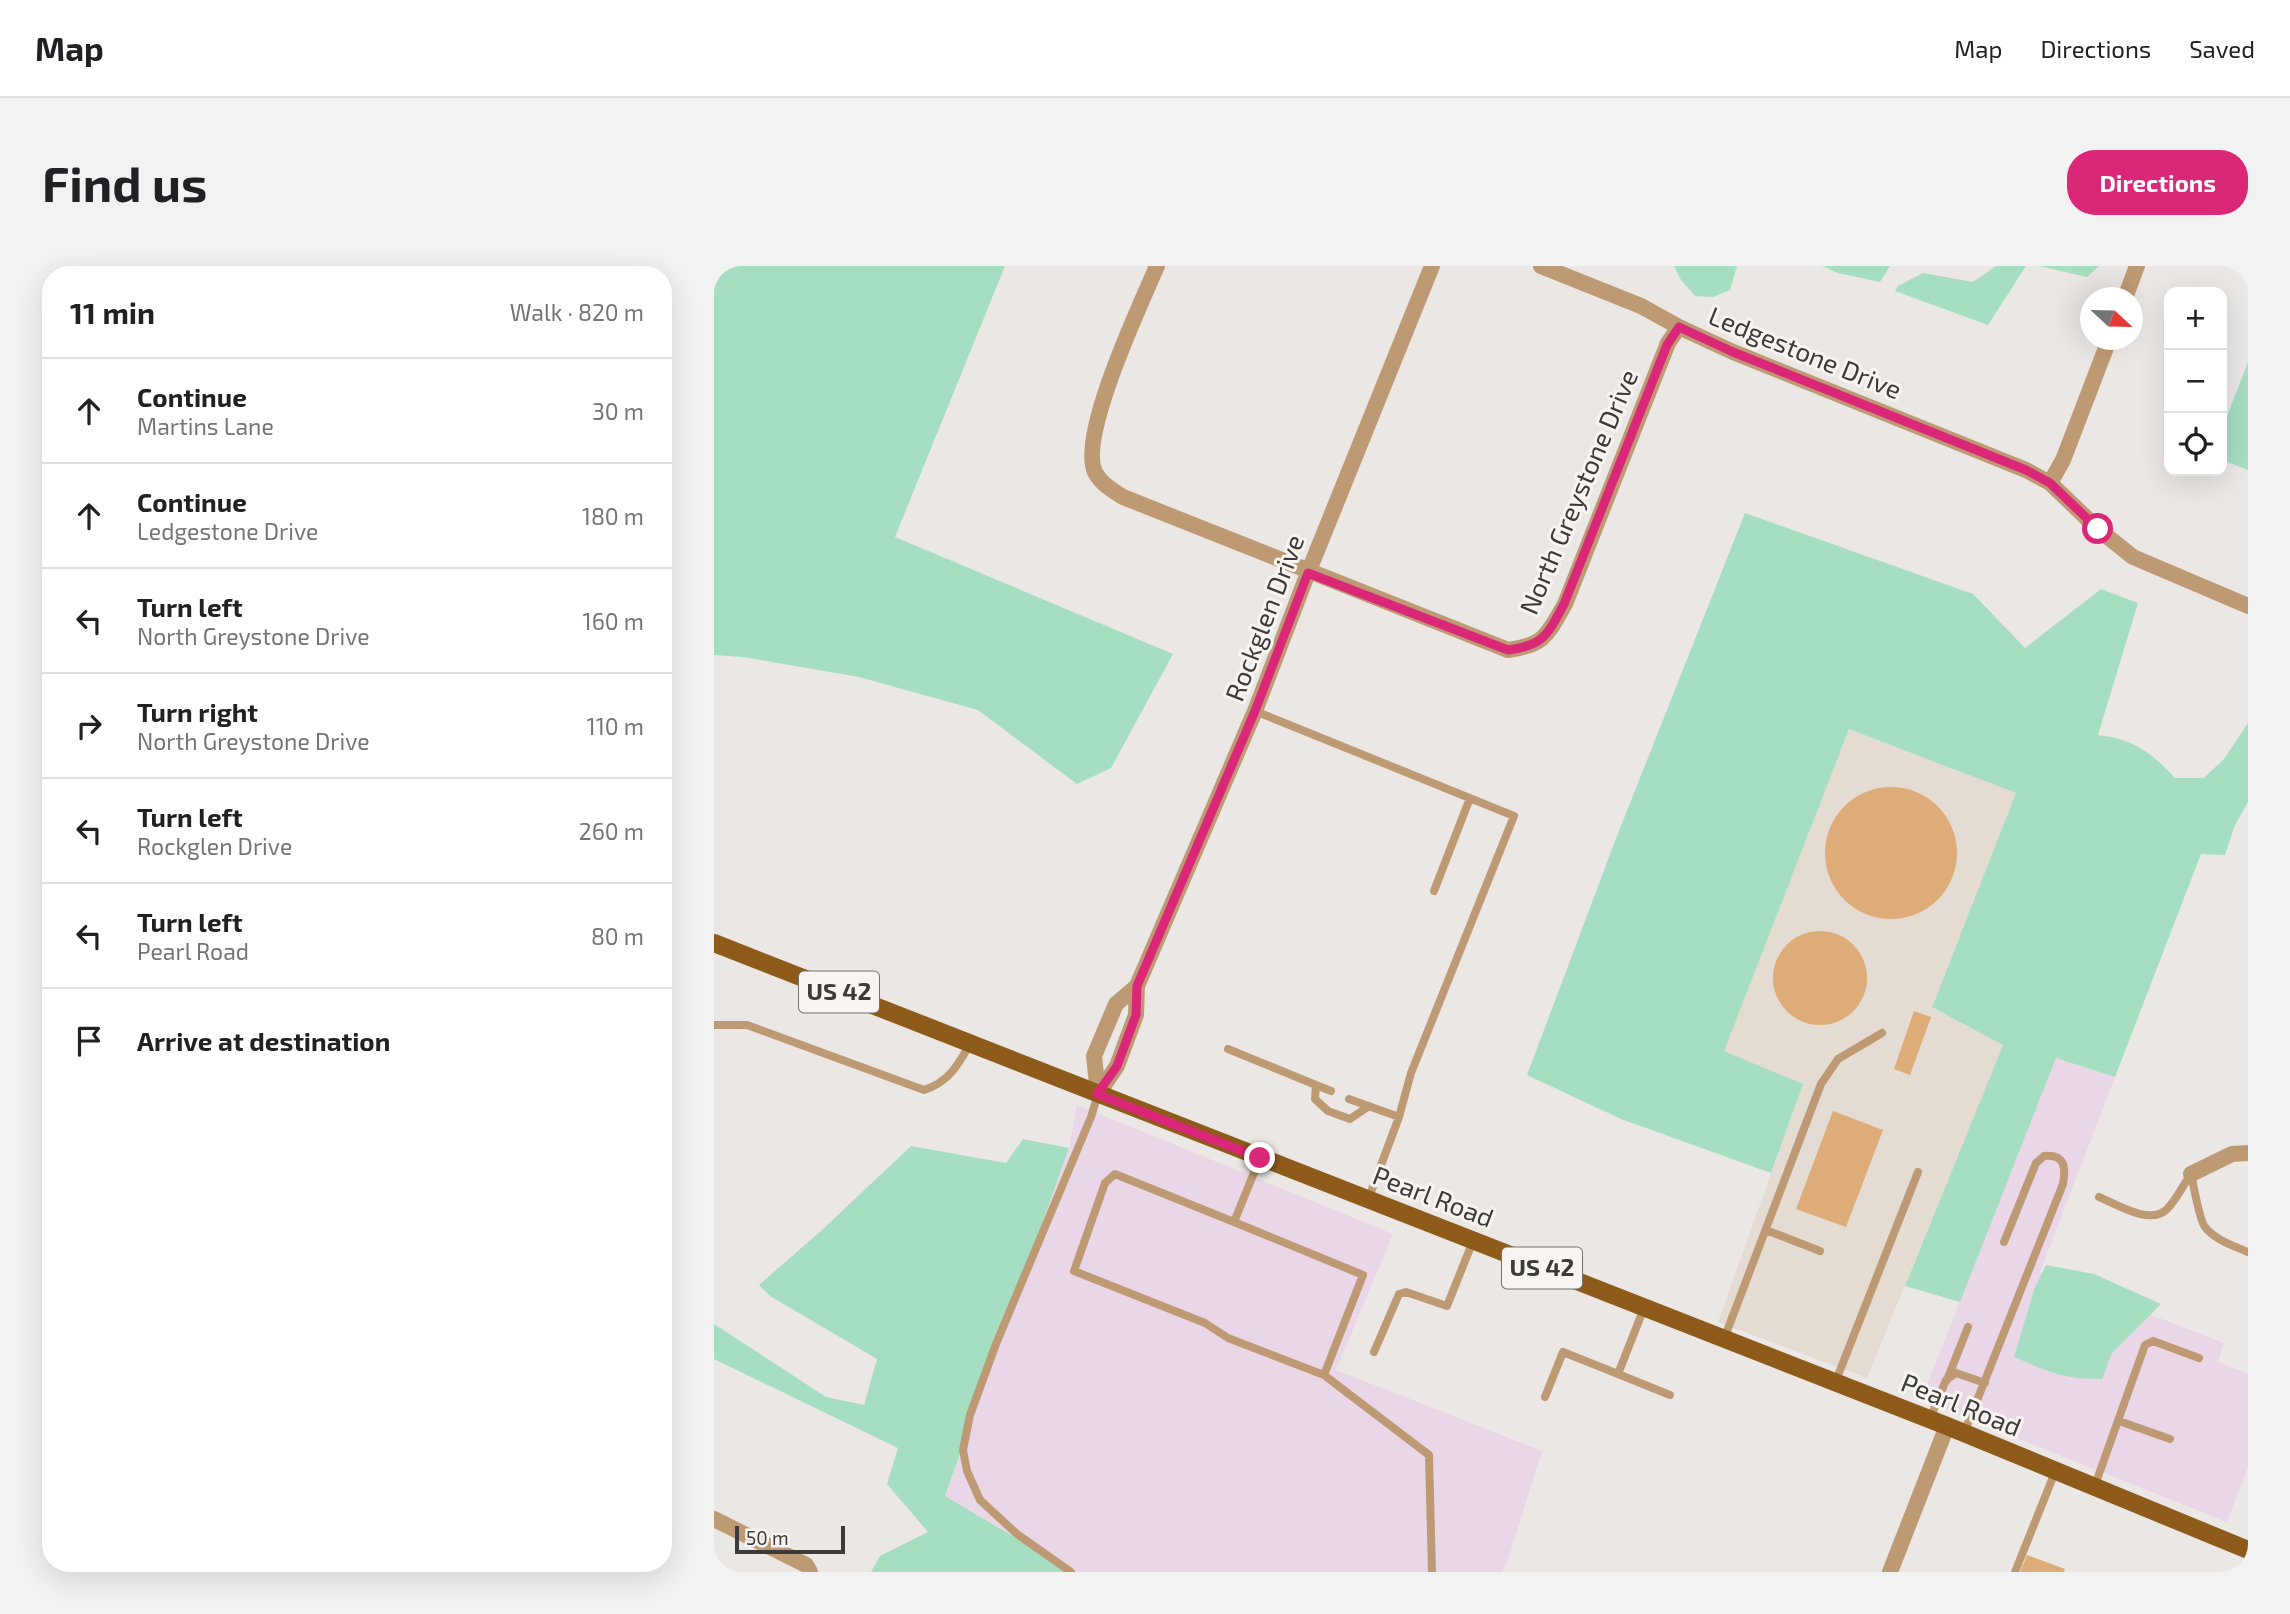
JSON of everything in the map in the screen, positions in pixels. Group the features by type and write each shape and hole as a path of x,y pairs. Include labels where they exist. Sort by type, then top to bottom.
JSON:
{"main road":[{"name":"Pearl Road","path":"714,943 1930,1419 2248,1550"}],"street":[{"name":"North Greystone Drive","path":"1157,266 1121,348 1097,424 1091,449 1093,470 1102,484 1123,497 1308,573 1508,650 1531,647 1547,634 1564,604 1667,345 1679,327"},
{"name":"Rockglen Drive","path":"1097,1094 1117,1066 1136,1015 1137,986 1255,711 1432,266"},
{"name":"Ledgestone Drive","path":"1541,266 1641,306 1733,352 2026,470 2050,483 2098,529 2133,557 2248,606"},
{"path":"2129,287 2137,266"},
{"path":"2050,483 2063,460 2105,350"},
{"name":"Rockglen Drive","path":"1097,1094 1094,1056 1116,1004 1137,986"},
{"path":"2191,1174 2232,1154 2248,1153"},
{"path":"1891,1572 1947,1426"},
{"path":"715,1520 806,1565 810,1572"}],"lane":[{"path":"1255,711 1514,816 1412,1073 1399,1118 1368,1200"},
{"path":"1434,891 1470,799"},
{"path":"714,1025 747,1025 924,1090 940,1085 955,1070 970,1044"},
{"path":"1724,1339 1821,1084 1838,1059 1882,1032"},
{"path":"1228,1049 1331,1091"},
{"path":"1316,1085 1315,1100 1328,1111 1350,1119 1369,1106"},
{"path":"1071,1572 1017,1534 980,1500 967,1471 964,1450 970,1415 996,1344 1091,1116 1097,1094"},
{"path":"1349,1098 1399,1118"},
{"path":"1964,1433 2063,1184 2066,1169 2061,1159 2053,1155 2044,1156 2036,1163 2004,1242"},
{"path":"1234,1222 1260,1158"},
{"path":"1835,1383 1918,1172"},
{"path":"1324,1375 1363,1275 1115,1174 1105,1183 1073,1271 1205,1324 1228,1338 1324,1375 1429,1455 1433,1572"},
{"path":"2099,1197 2144,1215 2157,1216 2167,1210 2191,1174"},
{"path":"2191,1174 2205,1228 2219,1239 2248,1252"},
{"path":"1766,1230 1820,1251"},
{"path":"1374,1352 1399,1294 1406,1292 1447,1307 1473,1241"},
{"path":"1618,1374 1644,1308"},
{"path":"1930,1419 1968,1327"},
{"path":"2094,1488 2145,1345 2153,1341 2199,1358"},
{"path":"1545,1397 1563,1352 1670,1395"},
{"path":"1946,1380 1956,1373 1985,1383"},
{"path":"2119,1421 2170,1439"},
{"path":"2015,1572 2054,1472"}],"shaded area":[{"path":"1849,729 2016,793 1932,1006 2003,1045 1867,1378 1718,1322 1803,1084 1723,1051"},
{"path":"2056,1058 2115,1077 2040,1272 2224,1343 2218,1362 2248,1374 2248,1467 2227,1522 1921,1400"},
{"path":"1077,1105 1393,1234 1336,1370 1542,1451 1502,1572 1073,1572 945,1497 1069,1148"}],"green space":[{"path":"714,266 1005,266 895,537 1173,654 1111,768 1077,784 978,710 859,677 743,657 714,655"},
{"path":"1674,266 1737,266 1730,290 1713,297 1695,296 1681,280"},
{"path":"1822,266 1890,266 1880,282 1838,273"},
{"path":"1996,266 2026,266 1988,325 1895,291 1898,286 1923,273 1973,282"},
{"path":"2039,266 2099,266 2087,277"},
{"path":"2248,362 2248,470 2227,462 2227,416"},
{"path":"1745,513 1973,594 2025,648 2101,589 2138,603 2098,735 2141,748 2175,778 2204,778 2224,759 2248,723 2248,802 2235,825 2225,855 2201,854 2115,1077 2056,1058 1960,1302 1905,1286 2003,1045 1932,1007 2016,793 1849,729 1724,1051 1803,1084 1771,1173 1621,1119 1527,1075 1617,836"},
{"path":"1023,1139 1069,1148 945,1496 1073,1572 871,1572 880,1556 928,1532 887,1484 898,1448 714,1359 714,1324 826,1397 864,1405 877,1359 770,1296 759,1285 911,1146 1006,1163"},
{"path":"2046,1265 2094,1274 2161,1304 2112,1353 2102,1379 2056,1374 2014,1357 2035,1287"}],"building":[{"path":"1891,787 1916,792 1937,807 1952,828 1957,853 1952,878 1937,899 1916,914 1891,919 1866,914 1845,899 1830,878 1825,853 1830,828 1845,807 1866,792"},
{"path":"1820,931 1838,934 1853,945 1864,960 1867,978 1864,996 1853,1011 1838,1022 1820,1025 1802,1022 1787,1011 1776,996 1773,978 1776,960 1787,945 1802,934"},
{"path":"1914,1011 1931,1017 1910,1075 1894,1069"},
{"path":"1833,1111 1883,1130 1846,1227 1796,1209"},
{"path":"2027,1555 2065,1569 2064,1572 2020,1572"}],"route":[{"path":"1260,1158 1097,1094 1117,1066 1136,1015 1137,986 1255,711 1308,573 1508,650 1531,647 1547,634 1564,604 1667,345 1679,327 1733,352 2026,470 2050,483 2098,529"}]}
